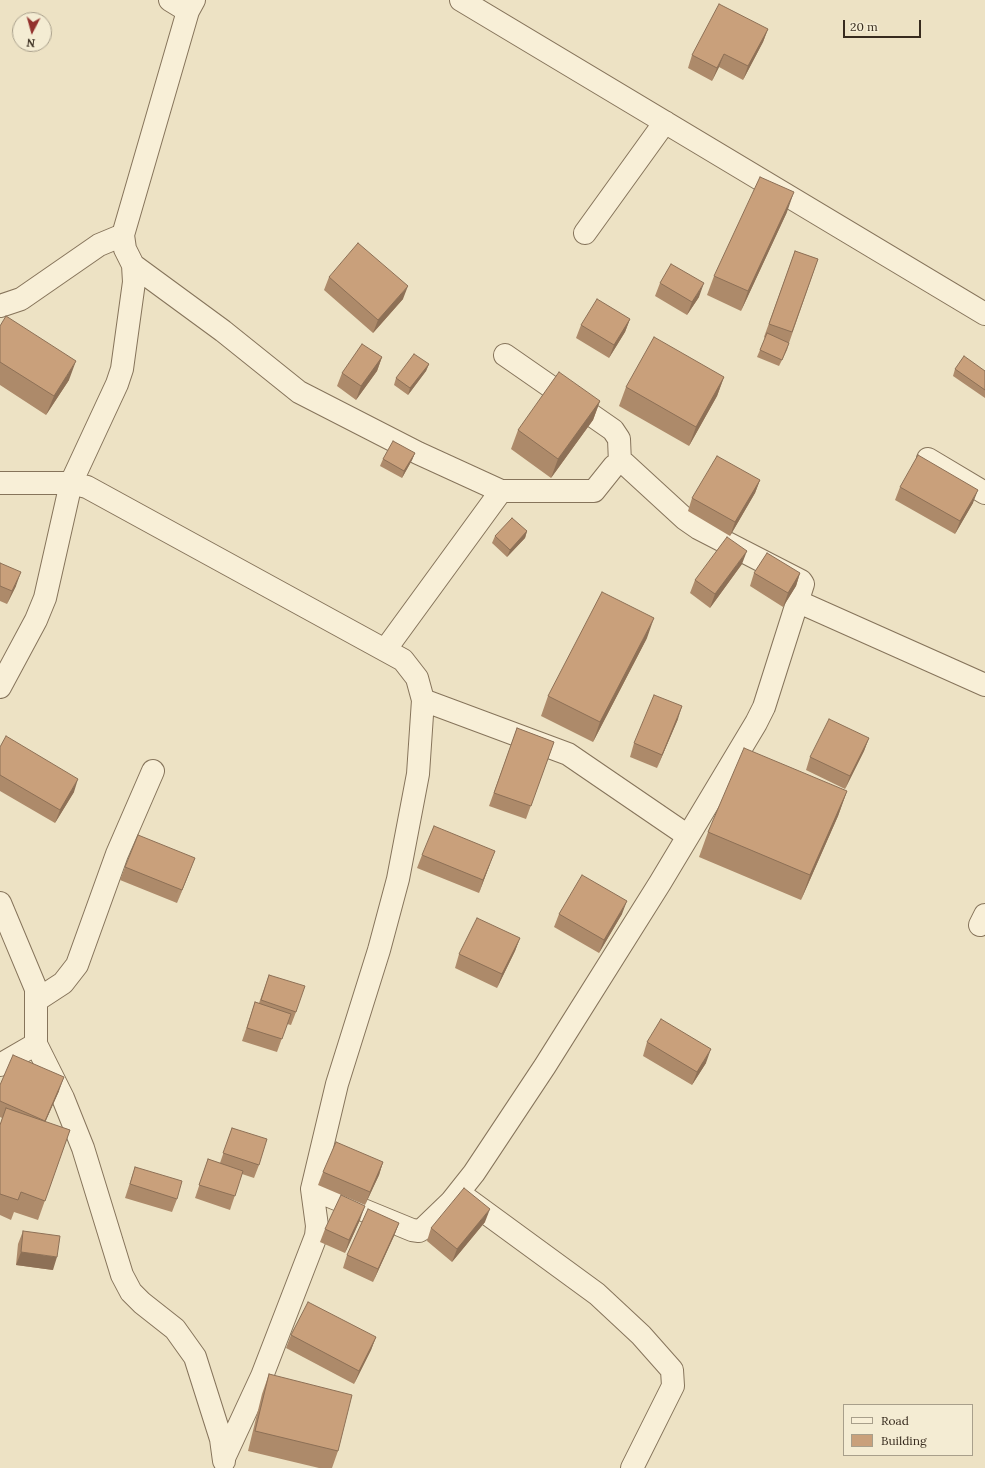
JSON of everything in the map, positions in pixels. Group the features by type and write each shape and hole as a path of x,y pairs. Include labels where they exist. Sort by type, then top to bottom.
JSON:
{"street":[{"path":"461,0 985,314"},
{"path":"1,683 36,620 45,598 71,483 117,384 122,369 134,282 133,266 125,248 123,235 184,4"},
{"path":"585,233 665,122"},
{"path":"0,306 21,299 99,245 123,235"},
{"path":"133,266 223,331 299,392 357,423 501,491 594,491 614,466 620,463"},
{"path":"505,354 613,430 619,439 620,463"},
{"path":"928,459 985,493"},
{"path":"312,1189 412,1230 419,1231 446,1208 459,1192 545,1066 688,836 756,723 764,707 803,587 801,581 698,528 685,519 629,467 620,463"},
{"path":"0,483 71,483 87,487 403,660 417,678 423,700 418,774 398,879 379,950 337,1084 312,1189 317,1226 316,1236 262,1376 224,1463"},
{"path":"385,650 501,491"},
{"path":"798,602 985,685"},
{"path":"423,700 568,754 688,836"},
{"path":"37,1000 63,983 77,965 117,854 153,771"},
{"path":"0,903 36,989 36,1044 63,1098 83,1148 122,1275 131,1292 142,1303 175,1329 195,1357 221,1439 224,1463"},
{"path":"0,1066 36,1044"},
{"path":"459,1192 597,1294 641,1335 672,1370 673,1386 632,1468"}],"building":[{"path":"719,4 768,29 748,66 724,54 717,68 692,55"},
{"path":"760,177 794,192 748,291 714,276"},
{"path":"358,243 408,286 378,320 329,277"},
{"path":"795,251 818,259 792,332 769,324"},
{"path":"671,264 704,283 692,302 660,283"},
{"path":"597,299 630,319 614,345 581,325"},
{"path":"6,316 76,361 54,396 0,362 0,326"},
{"path":"767,333 789,343 782,360 760,350"},
{"path":"654,337 724,377 696,427 626,387"},
{"path":"362,344 382,357 361,386 342,373"},
{"path":"414,354 429,364 410,388 396,378"},
{"path":"964,356 985,371 985,390 955,369"},
{"path":"559,372 600,401 558,459 518,430"},
{"path":"393,441 415,453 404,471 383,459"},
{"path":"918,455 978,490 960,521 900,487"},
{"path":"717,456 760,480 735,522 692,498"},
{"path":"512,518 527,531 510,550 495,536"},
{"path":"727,537 747,551 715,594 695,580"},
{"path":"767,553 800,573 788,593 754,573"},
{"path":"0,563 21,572 12,591 0,586"},
{"path":"602,592 654,618 600,722 548,696"},
{"path":"654,695 682,706 662,755 634,743"},
{"path":"829,719 869,738 850,776 810,757"},
{"path":"517,728 554,742 531,806 494,793"},
{"path":"6,736 78,779 60,810 0,775 0,747"},
{"path":"744,748 847,791 810,875 708,832"},
{"path":"434,826 495,851 483,880 422,855"},
{"path":"138,835 195,858 182,890 125,867"},
{"path":"582,875 627,901 604,940 559,914"},
{"path":"477,918 520,938 502,974 459,954"},
{"path":"269,975 305,986 296,1012 261,1000"},
{"path":"255,1002 291,1014 282,1039 247,1028"},
{"path":"661,1019 711,1049 697,1072 647,1042"},
{"path":"13,1055 64,1077 45,1121 0,1101 0,1085"},
{"path":"6,1108 70,1130 45,1201 21,1192 18,1200 0,1194 0,1125"},
{"path":"232,1128 267,1139 259,1165 223,1153"},
{"path":"336,1142 383,1162 370,1192 323,1172"},
{"path":"208,1159 243,1171 235,1196 199,1185"},
{"path":"135,1167 182,1181 177,1199 130,1184"},
{"path":"464,1188 490,1209 457,1249 431,1228"},
{"path":"341,1195 365,1206 349,1240 325,1229"},
{"path":"368,1209 399,1223 378,1269 347,1255"},
{"path":"23,1231 60,1236 57,1257 21,1252"},
{"path":"308,1302 376,1337 359,1371 291,1335"},
{"path":"269,1374 352,1395 338,1451 255,1431"}]}
